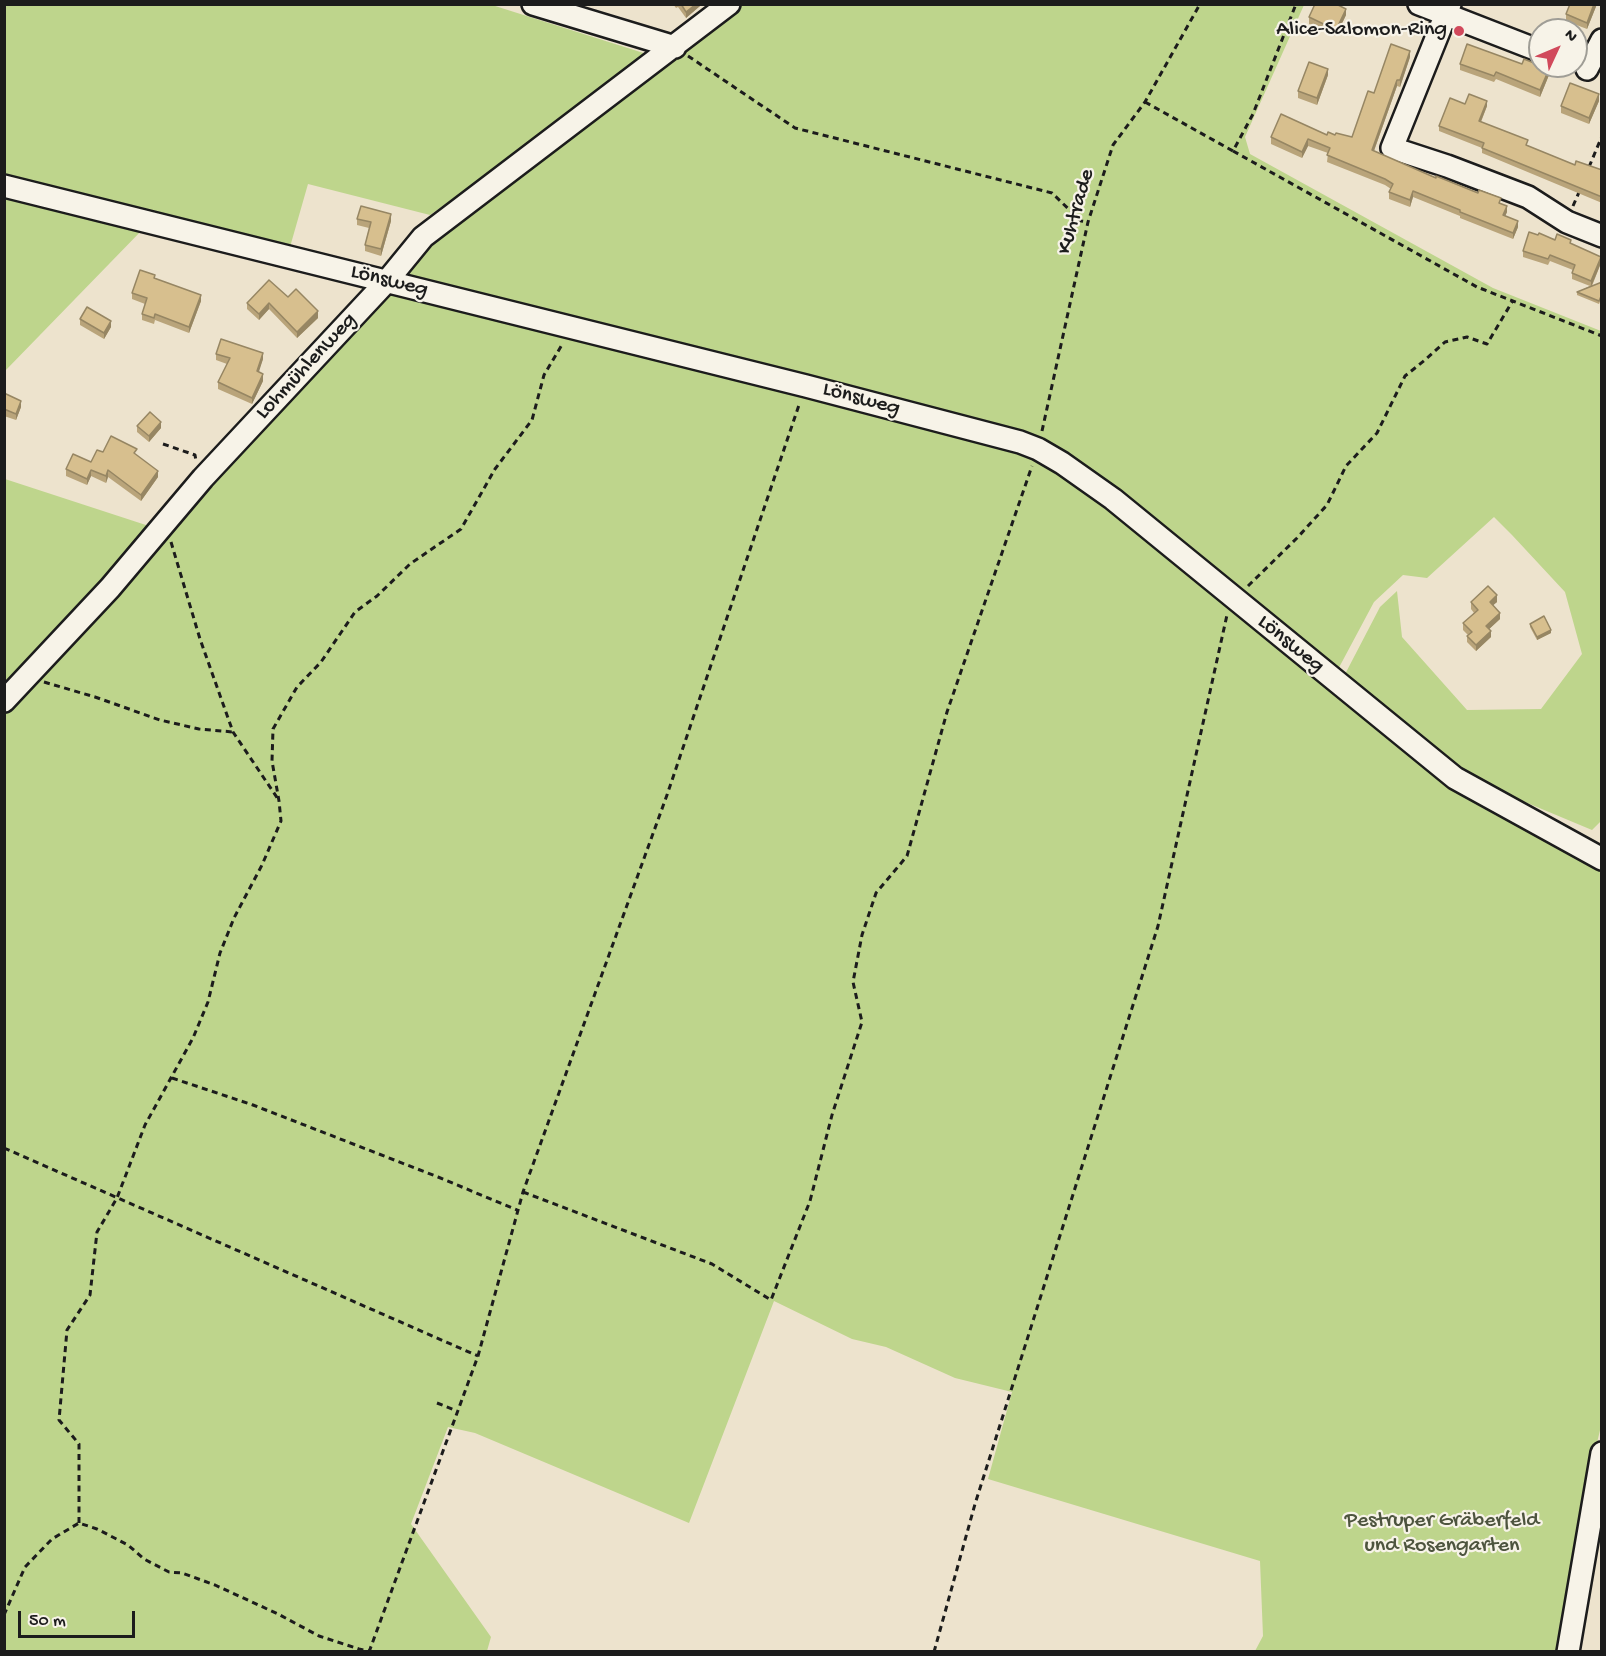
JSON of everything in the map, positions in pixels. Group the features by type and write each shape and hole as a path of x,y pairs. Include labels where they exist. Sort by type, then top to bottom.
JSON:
{"street":[{"path":"533,4 675,47"},
{"name":"Lohmühlenweg","path":"4,701 110,588 203,478 387,281 423,237 729,4"},
{"path":"1419,4 1448,10 1528,46"},
{"path":"1448,10 1392,148 1447,166 1527,197 1567,222 1602,236"},
{"path":"1588,70 1602,40"},
{"name":"Lönsweg","path":"4,186 806,386 1020,442 1038,449 1113,499 1455,778 1602,858"},
{"path":"1568,1652 1602,1453"}],"path":[{"name":"Kuhtrade","path":"523,1192 712,1264 771,1300 810,1201 832,1115 862,1022 853,981 862,935 876,893 907,856 947,712 1038,449 1088,222 1113,145 1146,102 1200,4"},
{"path":"1233,151 1253,114 1296,4"},
{"path":"675,47 795,128 1052,193 1081,221 1088,222"},
{"path":"1146,102 1476,287 1602,336"},
{"path":"1588,168 1602,136"},
{"path":"1567,222 1580,189"},
{"path":"934,1652 975,1504 1158,926 1231,597 1243,592 1298,538 1327,505 1346,466 1377,433 1405,376 1445,342 1467,337 1487,344 1512,302"},
{"path":"79,1523 79,1444 59,1420 67,1330 90,1295 97,1232 117,1198 145,1125 193,1038 208,1002 220,953 234,918 262,865 281,821 272,761 273,729 297,687 321,662 355,612 377,596 410,564 461,529 495,469 532,420 544,375 572,328"},
{"path":"4,1615 25,1567 52,1539 79,1523 97,1529 128,1545 144,1558 169,1572 182,1573 215,1586 278,1614 320,1636 371,1651 478,1356 523,1192 667,795 806,386"},
{"path":"163,444 195,455 203,478"},
{"path":"165,521 200,639 233,732 279,801"},
{"path":"26,677 95,697 160,720 200,729 233,732"},
{"path":"171,1078 253,1105 517,1210"},
{"path":"4,1148 478,1356"},
{"path":"437,1403 457,1411"}],"green space":[{"path":"5,5 492,5 653,56 430,215 308,184 290,247 5,179"},
{"path":"742,5 1304,5 1245,137 1250,154 1493,288 1601,331 1601,821 1592,830 1458,774 1342,680 1380,607 1397,591 1402,637 1467,710 1541,709 1582,654 1565,592 1494,517 1427,578 1403,575 1374,602 1335,675 1113,493 1032,434 414,280 407,270 435,240"},
{"path":"4,192 144,228 5,371 4,371"},
{"name":"Pestruper Gräberfeld und Rosengarten","path":"392,292 1009,445 1059,470 1450,784 1601,866 1602,1422 1580,1513 1557,1651 1255,1651 1263,1636 1260,1561 988,1479 1012,1392 955,1378 886,1347 852,1339 774,1301 689,1523 475,1433 448,1427 411,1524 491,1637 487,1651 5,1651 5,711 251,436"},
{"path":"5,479 152,527 5,688"}],"building":[{"path":"681,4 696,4 686,12"},
{"path":"1315,4 1336,4 1346,9 1336,30 1309,17"},
{"path":"1570,4 1594,4 1588,20 1588,18 1575,18 1566,14"},
{"path":"1391,44 1410,51 1372,150 1436,178 1436,176 1478,193 1479,190 1501,198 1499,203 1507,206 1503,215 1518,221 1513,233 1413,191 1410,200 1389,192 1393,184 1327,155 1330,148 1308,139 1302,152 1271,137 1281,114 1327,135 1328,132 1352,137 1368,91 1374,93"},
{"path":"1467,44 1522,64 1524,59 1528,61 1528,78 1545,78 1540,90 1496,72 1494,76 1460,64"},
{"path":"1309,62 1328,69 1317,98 1298,91"},
{"path":"1570,83 1599,94 1589,118 1561,106"},
{"path":"1469,94 1487,101 1479,121 1528,140 1526,145 1575,165 1576,161 1602,170 1602,197 1482,148 1484,143 1439,126 1450,98 1465,104"},
{"path":"361,206 391,214 381,249 365,245 371,222 357,219"},
{"path":"1529,232 1538,235 1539,233 1555,240 1557,234 1571,240 1570,243 1601,257 1591,281 1572,273 1575,265 1550,255 1548,259 1523,251"},
{"path":"140,270 155,275 154,278 201,295 189,327 155,314 154,318 142,314 147,298 132,293"},
{"path":"269,280 288,297 296,289 318,311 297,332 269,303 259,314 247,303"},
{"path":"1602,282 1602,294 1599,301 1577,292"},
{"path":"87,307 111,321 104,333 80,319"},
{"path":"221,339 263,353 257,371 263,374 252,398 218,382 230,358 216,354"},
{"path":"4,393 21,401 16,414 4,409"},
{"path":"150,412 161,422 149,436 137,426"},
{"path":"111,436 137,449 134,453 158,471 141,495 108,470 106,476 91,470 87,479 66,469 73,454 91,462 97,450 103,452"},
{"path":"1488,586 1497,595 1490,602 1500,613 1486,626 1491,631 1476,645 1467,636 1472,632 1463,623 1478,610 1471,602"},
{"path":"1544,616 1551,630 1537,637 1530,624"}],"place":[{"name":"Alice-Salomon-Ring","path":"1459,31"}]}
